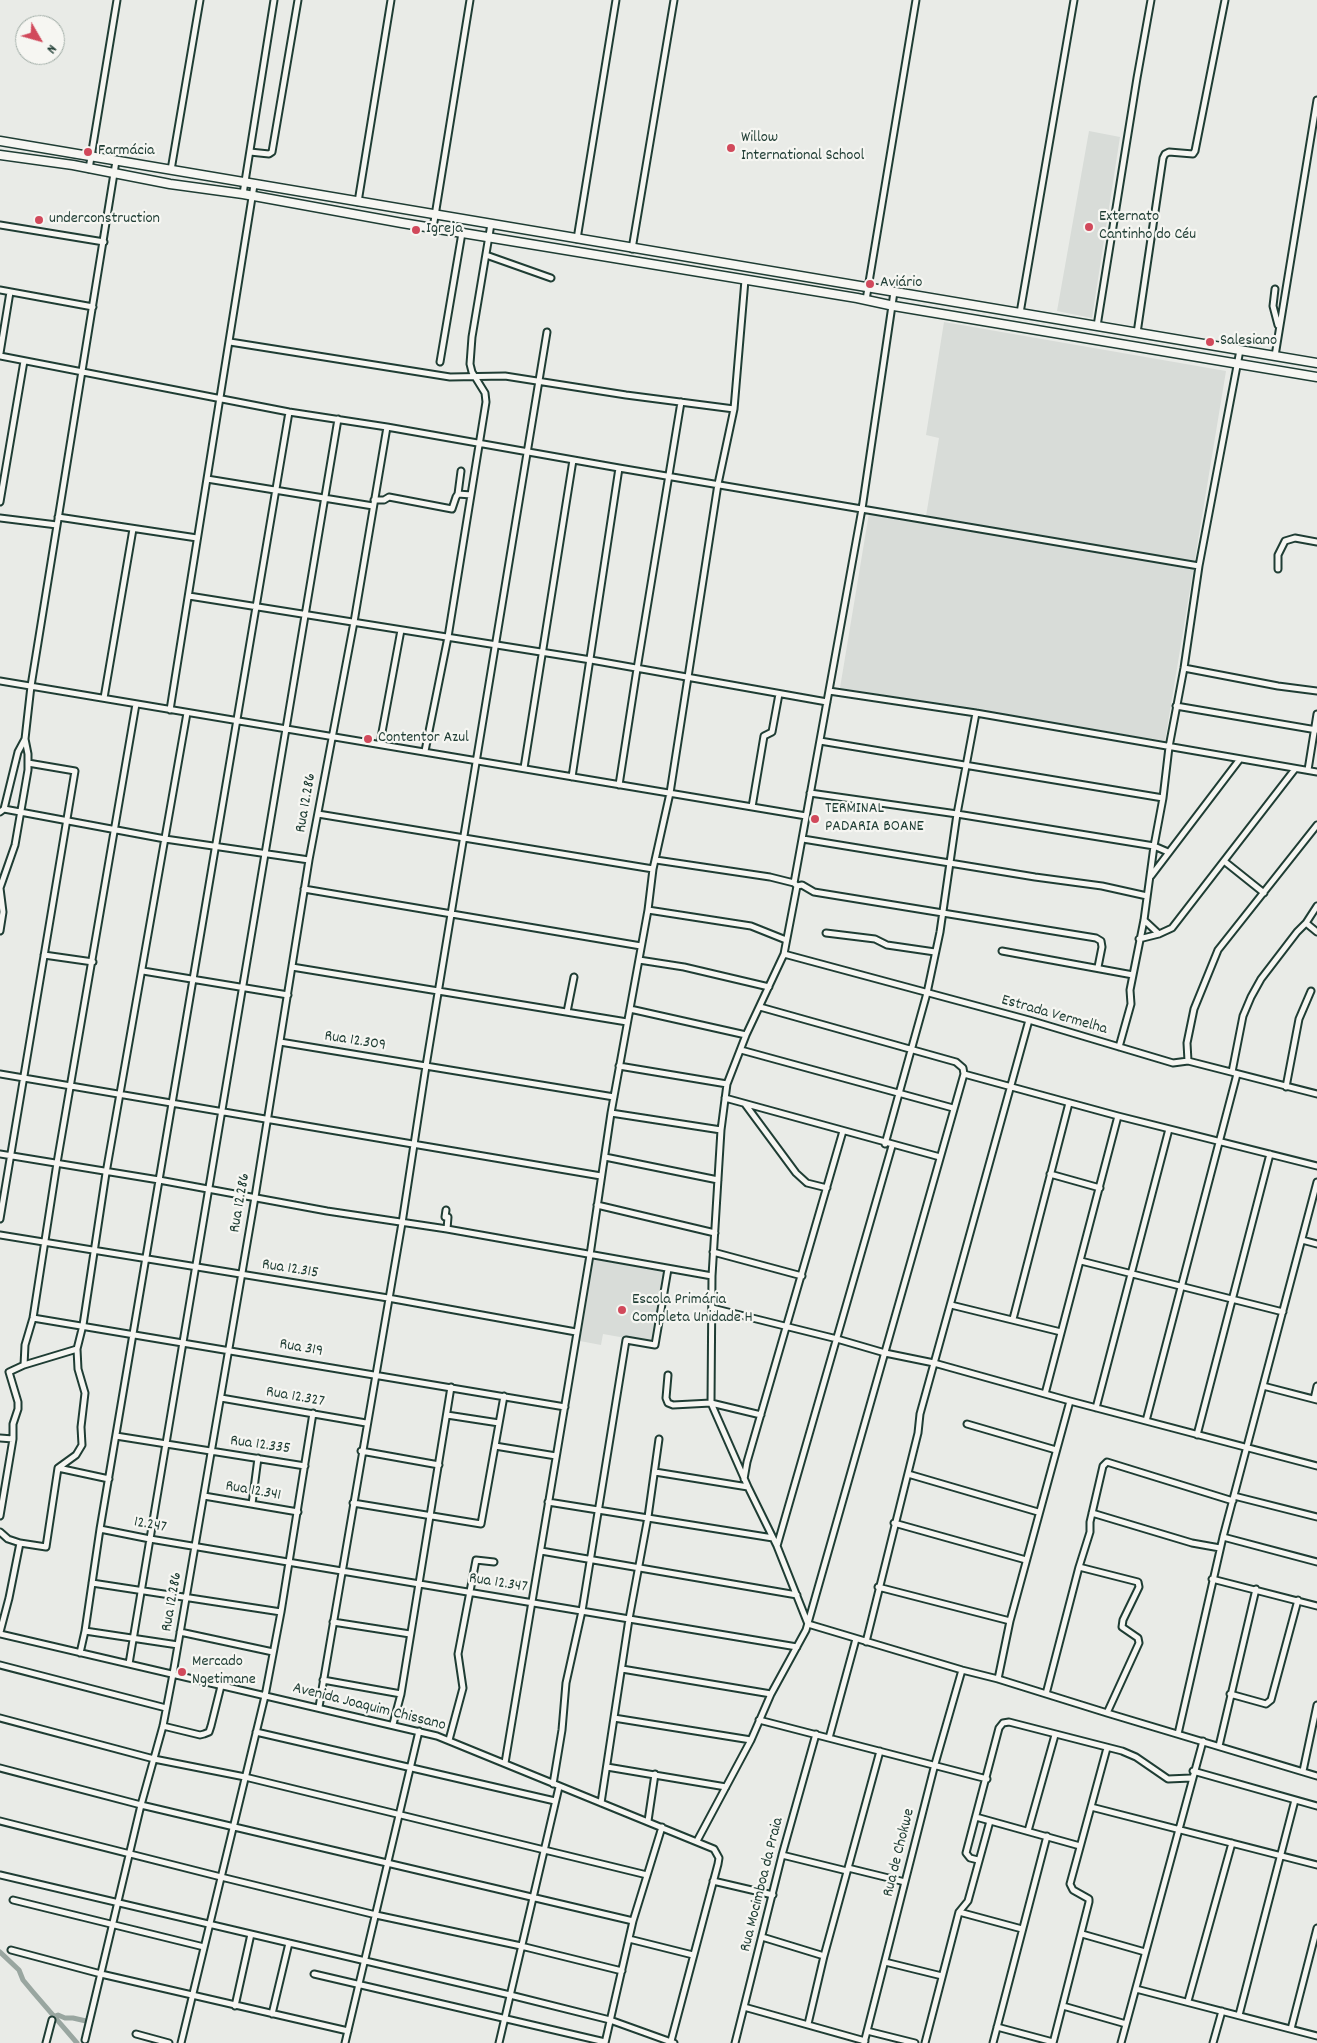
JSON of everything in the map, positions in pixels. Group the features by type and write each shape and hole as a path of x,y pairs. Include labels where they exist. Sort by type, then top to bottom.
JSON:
{"highway":[{"path":"0,141 1317,363"},
{"path":"0,155 89,168 113,174 243,194 462,233 1317,377"}],"street":[{"path":"89,168 117,0"},
{"path":"171,170 200,0"},
{"path":"243,194 274,0"},
{"path":"250,152 268,154 272,152 298,0"},
{"path":"358,202 390,0"},
{"path":"434,228 434,214 470,0"},
{"path":"576,239 616,0"},
{"path":"632,249 674,0"},
{"path":"866,300 916,0"},
{"path":"1020,313 1074,0"},
{"path":"1097,326 1151,0"},
{"path":"1137,333 1164,154 1168,152 1192,154 1195,151 1225,0"},
{"path":"1275,356 1317,100"},
{"path":"116,161 24,739 18,752 2,811 165,839 309,860"},
{"path":"170,710 254,185"},
{"path":"425,751 448,637 486,397 474,376 470,364 472,336 491,224"},
{"path":"0,225 104,242"},
{"path":"440,362 462,233"},
{"path":"486,255 551,278"},
{"path":"505,1763 590,1255 611,1113 648,910 653,869 670,793 686,679 718,484 734,409 745,280"},
{"path":"1275,289 1273,306 1279,328"},
{"path":"0,290 93,307"},
{"path":"10,292 0,355 24,361 220,400 1199,566"},
{"path":"808,1624 777,1546 744,1479 711,1404 712,1276 721,1130 727,1084 746,1035 784,954 810,793 862,509 894,306 894,292"},
{"path":"319,1707 374,1374 402,1223 438,990 547,332"},
{"path":"230,342 450,377 499,375 618,394 734,409"},
{"path":"1119,1048 1124,1023 1131,1004 1130,990 1144,920 1169,747 1184,668 1199,566 1240,350"},
{"path":"0,502 24,361"},
{"path":"619,785 681,402"},
{"path":"80,1653 289,412"},
{"path":"130,1664 338,419"},
{"name":"Rua 12.286","path":"85,2040 141,1805 163,1726 173,1674 255,1197 304,889 331,736 354,622 387,427"},
{"path":"524,768 572,460"},
{"path":"572,777 619,468"},
{"path":"207,479 324,498 373,503 389,497 452,509 458,494 461,471"},
{"path":"458,494 471,495"},
{"path":"58,516 197,538"},
{"path":"0,518 57,526"},
{"path":"104,698 133,529"},
{"path":"1278,569 1278,555 1285,542 1295,538 1317,542"},
{"path":"189,596 591,660 686,679 827,702"},
{"path":"380,743 401,630"},
{"path":"1184,668 1278,686 1317,691"},
{"path":"0,681 380,743 806,816"},
{"path":"829,691 976,713 1317,772"},
{"path":"752,807 764,736 772,732 779,694"},
{"path":"24,1365 25,1345 33,1318 57,1163 136,704"},
{"path":"1176,706 1316,730"},
{"path":"0,1532 8,1539 20,1543 46,1547 58,1468 76,1455 82,1445 81,1427 85,1393 78,1368 77,1349 96,1250 106,1172 143,971 187,713"},
{"path":"885,1144 927,993 976,713"},
{"path":"1308,770 1316,730 1317,714"},
{"path":"0,931 3,912 0,888 9,866 22,813 28,763 24,739"},
{"path":"820,741 1163,798"},
{"path":"1150,876 1240,759"},
{"path":"0,1219 22,1078 75,771 28,763"},
{"path":"1140,939 1172,928 1295,768"},
{"path":"810,793 957,814 1154,846 1168,852"},
{"path":"318,814 653,869"},
{"path":"1188,1060 1187,1042 1194,1009 1218,950 1317,825"},
{"path":"803,839 1102,886 1147,896"},
{"path":"656,860 770,877 802,885 814,892 1096,938 1101,941 1102,947 1098,967"},
{"path":"1224,862 1264,893"},
{"path":"304,889 641,946"},
{"path":"1146,1421 1220,1141 1235,1073 1243,1016 1250,997 1279,955 1306,923 1317,906"},
{"path":"648,910 751,926 786,940"},
{"path":"1144,920 1159,934"},
{"path":"1306,923 1317,932"},
{"path":"826,933 875,939 887,944 935,952"},
{"path":"1002,951 1098,967 1133,975"},
{"name":"Estrada Vermelha","path":"784,954 1029,1020 1173,1064 1188,1060 1317,1094"},
{"path":"44,955 93,962"},
{"path":"639,960 703,971 769,986"},
{"path":"292,966 627,1022"},
{"path":"143,971 288,995"},
{"path":"567,1012 574,977"},
{"path":"1286,1087 1299,1019 1311,991"},
{"path":"697,1841 751,1740 771,1694 808,1624 964,1074 963,1068 956,1062 760,1007"},
{"path":"630,1009 746,1035"},
{"path":"866,1642 878,1587 918,1433 920,1414 1029,1020"},
{"name":"Rua 12.309","path":"280,1042 614,1097"},
{"path":"741,1050 954,1108"},
{"path":"620,1066 727,1084"},
{"path":"0,1074 601,1176"},
{"path":"964,1074 1118,1116 1317,1166"},
{"path":"725,1098 892,1146 940,1157"},
{"path":"1013,1319 1069,1103"},
{"path":"745,1104 796,1173 807,1183 827,1188"},
{"path":"611,1113 721,1130"},
{"path":"1046,1394 1118,1116"},
{"path":"1096,1408 1168,1129"},
{"path":"744,1479 747,1462 843,1131"},
{"path":"777,1546 892,1146"},
{"path":"0,1154 402,1223 447,1229 712,1276"},
{"path":"1197,1435 1270,1154"},
{"path":"605,1157 718,1180"},
{"path":"1050,1174 1100,1188"},
{"path":"1178,1734 1212,1579 1317,1182"},
{"path":"597,1205 715,1233"},
{"path":"446,1210 445,1217 448,1217 447,1229"},
{"name":"Rua 12.315","path":"0,1235 388,1298 576,1332"},
{"path":"1302,1240 1317,1244"},
{"path":"714,1252 802,1276"},
{"path":"1081,1261 1282,1312"},
{"path":"499,2043 555,1801 566,1683 582,1611 626,1340 655,1345 668,1269"},
{"path":"951,1305 1061,1332"},
{"path":"712,1308 838,1339 885,1353 934,1363 1317,1466"},
{"name":"Rua 319","path":"33,1318 134,1333 565,1407"},
{"path":"0,1516 13,1424 18,1410 18,1402 9,1372 24,1365 77,1349"},
{"path":"668,1375 666,1398 668,1403 673,1405 711,1404 761,1415"},
{"path":"1263,1386 1315,1399 1317,1386"},
{"path":"393,1724 401,1694 451,1387"},
{"path":"353,1503 429,1517 481,1524 504,1396"},
{"name":"Rua 12.327","path":"220,1398 313,1413 366,1424"},
{"path":"998,1679 1010,1621 1038,1512 1070,1401"},
{"path":"181,2043 265,1696 298,1512 313,1413"},
{"path":"447,1415 499,1423"},
{"path":"967,1424 1056,1450"},
{"name":"Rua 12.335","path":"116,1436 305,1466"},
{"path":"0,1438 12,1439"},
{"path":"601,1804 629,1618 648,1517 659,1439"},
{"path":"495,1446 556,1456"},
{"path":"361,1451 439,1465"},
{"path":"252,1504 258,1458"},
{"path":"1046,1694 1089,1535 1103,1466 1107,1462 1233,1498 1317,1517"},
{"path":"58,1468 109,1479"},
{"path":"655,1472 748,1487"},
{"path":"908,1474 1038,1512"},
{"name":"Rua 12.341","path":"204,1496 298,1512"},
{"path":"548,1502 773,1538"},
{"path":"1092,1513 1185,1541 1220,1548"},
{"path":"894,1523 1026,1560"},
{"name":"12.247","path":"100,1529 195,1546"},
{"path":"1223,1537 1317,1562"},
{"path":"0,1633 10,1598 20,1543"},
{"name":"Rua 12.347","path":"195,1546 797,1647"},
{"path":"541,1551 638,1566 797,1595"},
{"path":"449,1740 463,1688 458,1654 476,1560 494,1562"},
{"path":"1079,1567 1138,1582 1139,1585 1122,1627 1138,1638 1139,1643 1106,1713"},
{"path":"1212,1579 1317,1606"},
{"path":"92,1583 281,1612"},
{"path":"878,1587 1010,1621"},
{"path":"1219,1746 1256,1589"},
{"path":"1230,1694 1266,1704 1271,1700 1298,1600"},
{"path":"333,1622 410,1634"},
{"path":"808,1624 998,1679 1317,1776"},
{"path":"85,1631 178,1645"},
{"path":"180,1632 273,1652"},
{"name":"Avenida Joaquim Chissano","path":"0,1633 221,1686 393,1724 449,1740 601,1804 697,1841 717,1852 719,1858 712,1881"},
{"path":"829,1738 856,1639"},
{"path":"0,1665 166,1708"},
{"path":"622,1669 771,1694"},
{"name":"Rua de Chokwe","path":"864,2042 935,1764 962,1670"},
{"path":"323,1680 401,1694"},
{"path":"163,1726 204,1734 209,1732 221,1686"},
{"path":"1303,1771 1316,1717 1317,1705"},
{"path":"0,1718 154,1759 245,1777 647,1875"},
{"path":"614,1718 751,1740"},
{"path":"759,1720 987,1779"},
{"path":"978,1860 970,1858 966,1853 999,1728 1003,1723 1008,1722 1122,1751 1136,1757 1168,1779 1191,1778"},
{"path":"345,2043 419,1731"},
{"path":"256,1732 555,1801"},
{"name":"Rua Mocimboa da Praia","path":"735,2043 782,1855 816,1734"},
{"path":"1028,1831 1055,1735"},
{"path":"1121,2043 1202,1741"},
{"path":"997,2026 1053,2042 1082,1934 1089,1898 1073,1890 1070,1884 1107,1748"},
{"path":"808,2024 824,1956 880,1752"},
{"path":"607,1767 726,1787"},
{"path":"0,1768 141,1805 633,1921"},
{"path":"1193,1770 1317,1806"},
{"path":"648,1821 656,1774"},
{"path":"1239,2015 1279,1854 1295,1800"},
{"path":"1090,1807 1317,1864"},
{"path":"976,1817 1080,1846"},
{"path":"0,1821 376,1915 522,1946 622,1972"},
{"path":"925,2043 959,1912 968,1901 990,1821"},
{"path":"314,1974 605,2042 633,1921 662,1826"},
{"path":"993,2043 1047,1836"},
{"path":"1188,2001 1232,1843"},
{"path":"782,1855 905,1882"},
{"path":"0,1875 365,1962 510,1994 610,2020 673,2043 712,1881 773,1895"},
{"path":"12,1900 204,1947"},
{"path":"959,1912 1022,1929"},
{"path":"1291,2029 1317,1928"},
{"path":"235,2006 252,1934"},
{"path":"1082,1934 1145,1952"},
{"path":"762,1937 824,1956"},
{"path":"629,1939 693,1954"},
{"path":"272,2014 289,1943"},
{"path":"11,1950 101,1974 348,2031"},
{"path":"885,1962 942,1976"},
{"path":"1136,1989 1317,2036"},
{"path":"1063,2006 1126,2024"},
{"path":"744,2007 808,2024 864,2042"},
{"path":"1213,2043 1222,2011"},
{"path":"46,2043 52,2020"},
{"path":"867,2031 915,2043"},
{"path":"136,2034 169,2043"}],"shaded area":[{"name":"Externato Cantinho do Céu","path":"1089,131 1120,137 1092,318 1057,311"},
{"path":"944,322 1226,371 1165,741 840,688 870,507 926,516 939,438 926,435"},
{"name":"Escola Primária Completa Unidade H","path":"594,1258 666,1271 654,1343 603,1334 601,1345 580,1341"}],"waterway":[{"path":"0,1952 19,1970 23,1980 77,2043"},
{"path":"55,2016 86,2021"}],"place":[{"name":"Willow International School","path":"731,148"},
{"name":"Farmácia","path":"88,152"},
{"name":"underconstruction","path":"39,220"},
{"name":"Externato Cantinho do Céu","path":"1089,227"},
{"name":"Igreja","path":"416,230"},
{"name":"Aviário","path":"870,284"},
{"name":"Salesiano","path":"1210,342"},
{"name":"Contentor Azul","path":"368,739"},
{"name":"TERMINAL PADARIA BOANE","path":"815,819"},
{"name":"Escola Primária Completa Unidade H","path":"622,1310"},
{"name":"Mercado Ngetimane","path":"182,1672"}]}
